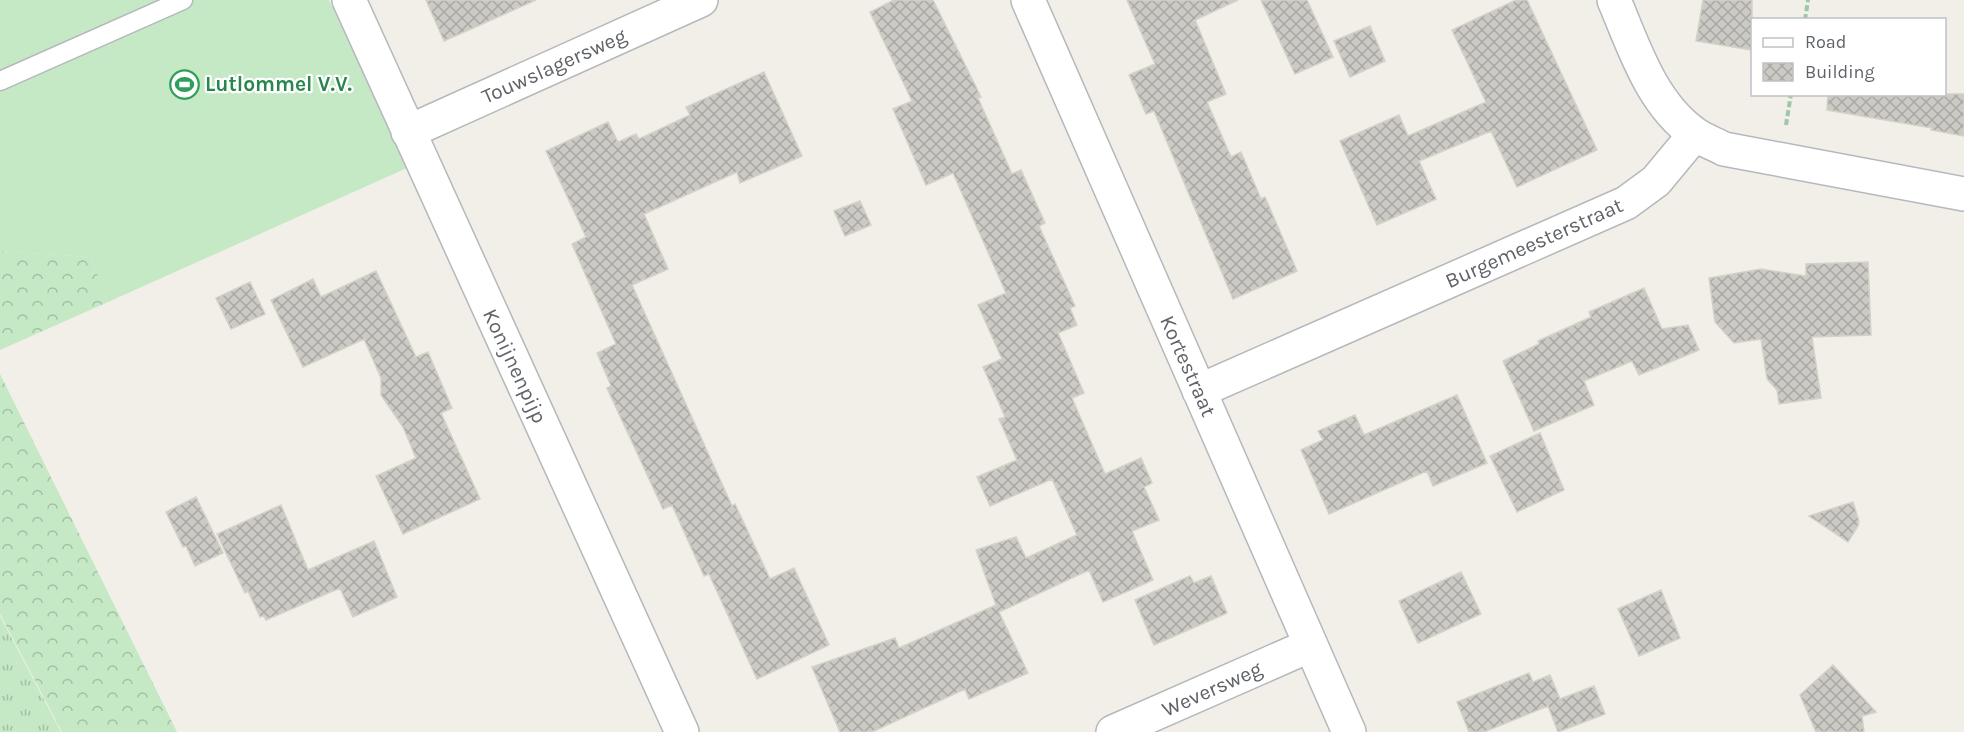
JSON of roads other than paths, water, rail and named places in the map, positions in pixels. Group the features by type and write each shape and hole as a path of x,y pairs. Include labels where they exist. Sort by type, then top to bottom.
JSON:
{"street":[{"name":"Konijnenpijp","path":"349,0 682,732"},
{"name":"Touwslagersweg","path":"408,132 701,0"},
{"name":"Kortestraat","path":"1028,0 1349,732"},
{"path":"1614,0 1647,77 1659,96 1695,134 1724,149 1964,194"},
{"name":"Burgemeesterstraat","path":"1199,391 1626,203 1656,181 1695,134"},
{"name":"Weversweg","path":"1113,732 1311,645"}],"lane":[{"path":"0,81 183,0"}],"place":[{"name":"Lutlommel V.V.","path":"184,84"}]}
